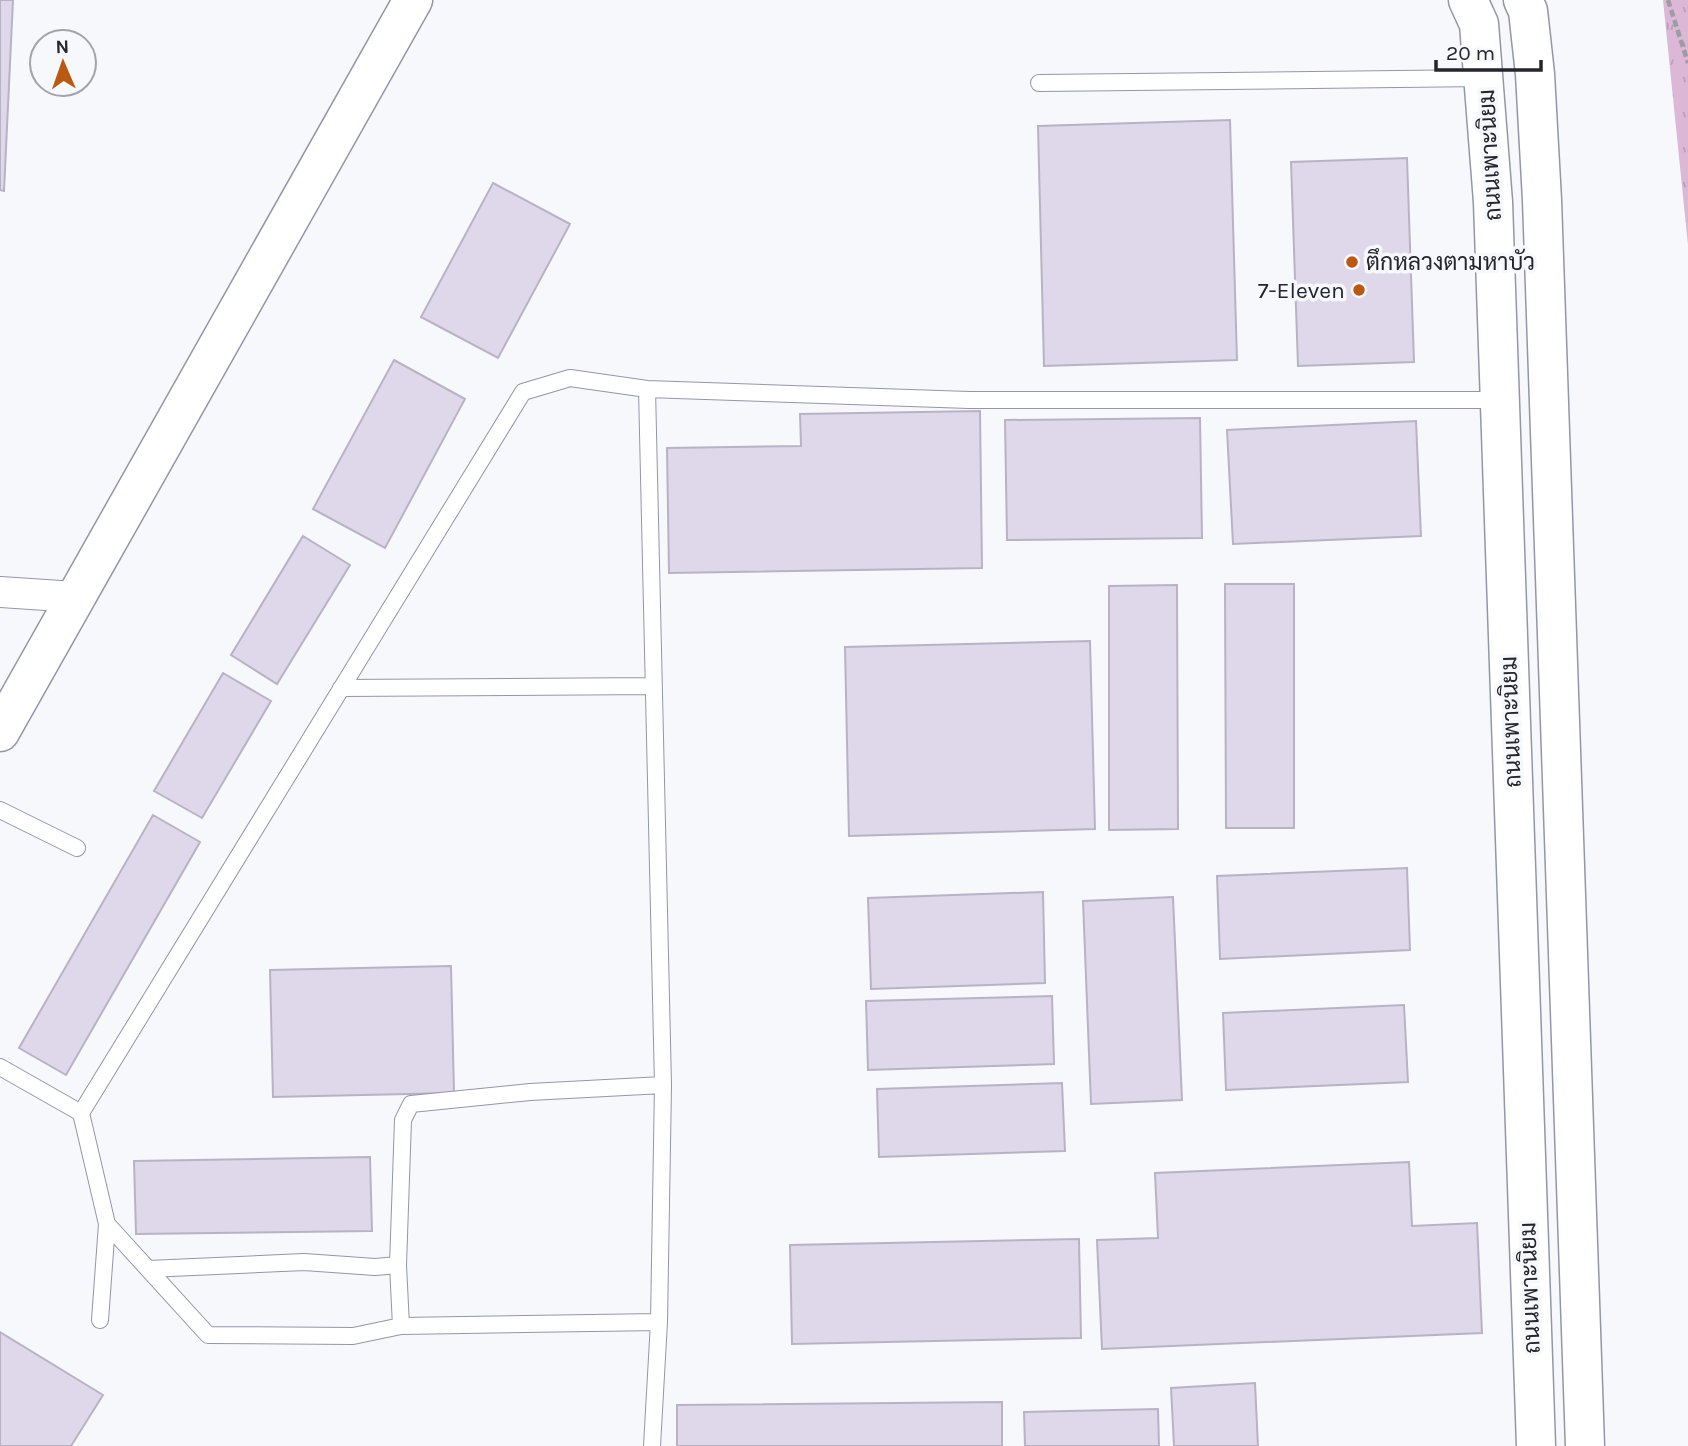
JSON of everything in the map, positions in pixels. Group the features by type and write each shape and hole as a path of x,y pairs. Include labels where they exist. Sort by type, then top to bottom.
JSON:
{"street":[{"path":"0,732 413,0"},
{"name":"ถนนเพาะนิยม","path":"1468,0 1479,24 1485,78 1500,400 1536,1446"},
{"path":"1523,0 1528,11 1535,74 1542,200 1586,1446"},
{"path":"0,593 76,597"}],"lane":[{"path":"1039,83 1485,78"},
{"path":"100,1320 107,1224 81,1113 523,391 570,378 647,389 969,400 1500,400"},
{"path":"647,389 663,1085 659,1322 652,1446"},
{"path":"341,688 654,686"},
{"path":"0,810 77,848"},
{"path":"0,1067 81,1113"},
{"path":"401,1326 398,1265 402,1120 411,1104 530,1092 663,1085"},
{"path":"107,1224 208,1335 353,1336 401,1326 659,1322"},
{"path":"148,1269 304,1262 375,1267 398,1265"}],"path":[{"path":"1668,0 1688,63"}],"green space":[{"path":"1663,0 1688,0 1688,245"}],"building":[{"path":"0,0 13,0 4,191 0,190"},
{"path":"1230,120 1237,360 1044,366 1038,126"},
{"name":"ตึกหลวงตามหาบัว","path":"1407,158 1414,362 1298,366 1291,162"},
{"path":"493,183 570,224 498,358 421,317"},
{"path":"394,360 465,399 385,548 313,509"},
{"path":"980,411 982,568 669,573 667,448 801,446 800,414"},
{"path":"1200,418 1202,538 1007,540 1005,420"},
{"path":"1416,421 1421,536 1233,544 1227,430"},
{"path":"303,536 350,565 277,684 231,655"},
{"path":"1225,584 1294,584 1294,828 1226,828"},
{"path":"1177,585 1178,829 1109,830 1109,586"},
{"path":"1090,641 1095,829 849,836 845,647"},
{"path":"223,673 271,701 202,818 154,791"},
{"path":"153,815 200,842 66,1075 19,1048"},
{"path":"1407,868 1410,950 1220,959 1217,876"},
{"path":"1043,892 1045,983 871,989 868,898"},
{"path":"1173,897 1182,1100 1091,1104 1083,901"},
{"path":"451,966 454,1093 273,1097 270,970"},
{"path":"1052,996 1054,1064 868,1070 866,1001"},
{"path":"1404,1005 1408,1082 1226,1090 1223,1013"},
{"path":"1062,1083 1065,1151 879,1157 877,1089"},
{"path":"370,1157 372,1231 136,1234 134,1161"},
{"path":"1409,1162 1412,1226 1477,1223 1482,1333 1102,1349 1097,1240 1158,1238 1155,1173"},
{"path":"1079,1239 1081,1338 792,1344 790,1245"},
{"path":"0,1332 103,1395 71,1446 0,1446"},
{"path":"1255,1383 1258,1446 1174,1446 1171,1388"},
{"path":"1002,1402 1002,1446 677,1446 677,1405"},
{"path":"1158,1409 1159,1446 1025,1446 1024,1412"}],"place":[{"name":"ตึกหลวงตามหาบัว","path":"1352,262"},
{"name":"7-Eleven","path":"1359,290"}]}
